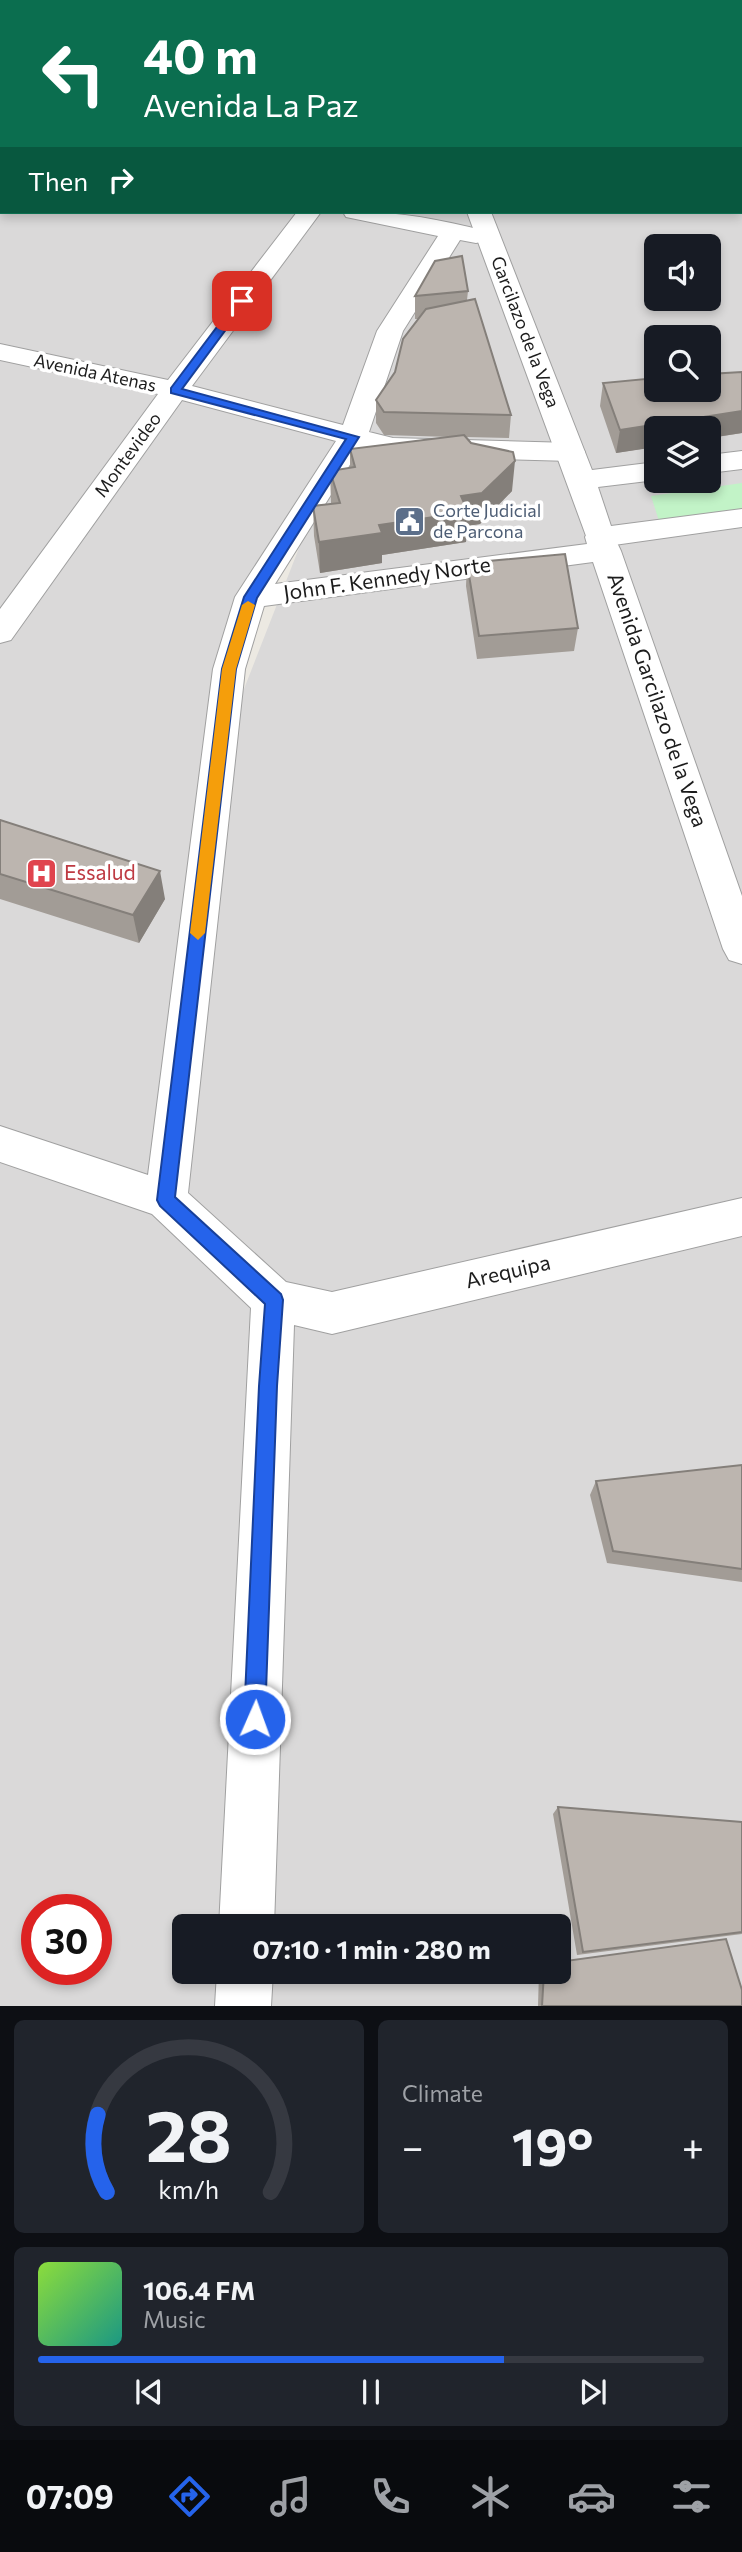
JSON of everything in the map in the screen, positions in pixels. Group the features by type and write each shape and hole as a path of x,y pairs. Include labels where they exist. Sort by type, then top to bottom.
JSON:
{"street":[{"name":"Montevideo","path":"0,632 175,390 307,214"},
{"path":"366,214 454,230 490,240"},
{"name":"Garcilazo de la Vega","path":"480,214 572,452"},
{"path":"166,1200 229,669 251,597 353,437 390,331 454,230"},
{"name":"Avenida Atenas","path":"0,352 175,390 393,447 572,452"},
{"name":"Avenida Garcilazo de la Vega","path":"572,452 742,949"},
{"path":"721,463 742,460"},
{"path":"581,480 644,472"},
{"name":"John F. Kennedy Norte","path":"251,597 603,544 742,518"},
{"path":"0,1144 166,1200 274,1300 268,1386 247,1914"},
{"name":"Arequipa","path":"274,1300 332,1313 742,1217"},
{"path":"243,2006 244,1984"}],"shaded area":[{"path":"0,214 742,214 742,2006 0,2006","holes":["315,507 235,712 251,597"]}],"green space":[{"path":"742,483 742,509 659,521 651,496 721,493 721,486"}],"building":[{"path":"462,256 468,291 415,296 435,261"},
{"path":"475,299 511,415 384,412 376,400 395,372 403,339 426,309"},
{"path":"742,372 742,411 710,416 644,416 644,426 620,430 603,383 644,379 644,402 721,402 721,373"},
{"path":"464,435 471,443 513,452 515,461 482,493 461,496 468,512 379,525 382,533 319,542 313,506 340,503 330,471 355,467 350,449"},
{"path":"565,554 578,628 479,636 467,563"},
{"path":"0,820 160,871 133,915 0,874"},
{"path":"742,1465 742,1569 613,1551 596,1481"},
{"path":"558,1807 742,1822 742,1932 583,1952"},
{"path":"726,1939 742,1990 742,2006 542,2006 543,1984 571,1984 571,1960"}],"slow traffic":[{"path":"198,933 229,669 248,605"}],"place":[{"name":"Corte Judicial de Parcona","path":"410,521"},
{"name":"Essalud","path":"41,873"}],"route":[{"path":"242,301 175,390 353,437 251,597 229,669 166,1200 274,1300 255,1719"}]}
